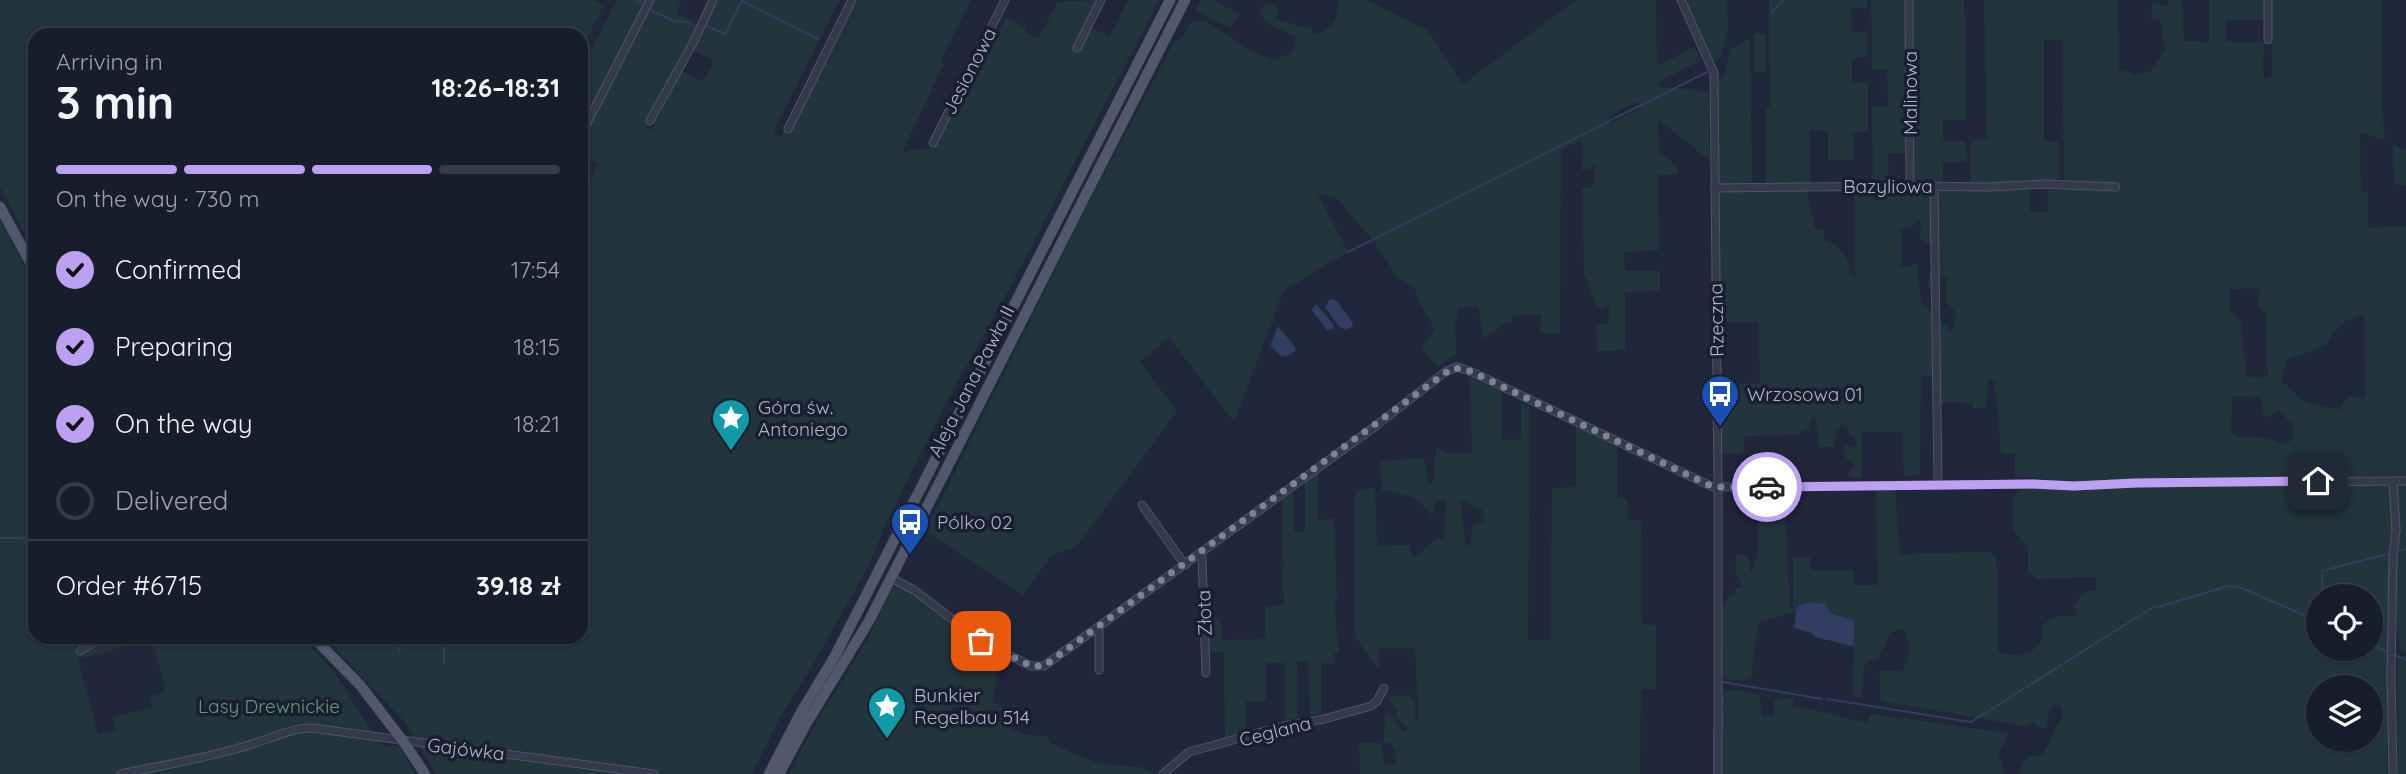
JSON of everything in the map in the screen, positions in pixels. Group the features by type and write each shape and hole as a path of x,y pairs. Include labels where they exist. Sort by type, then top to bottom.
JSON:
{"main road":[{"name":"Aleja Jana Pawła II","path":"772,772 800,714 835,656 1170,0"},
{"name":"Aleja Jana Pawła II","path":"772,772 810,718 869,621 1185,0"},
{"path":"0,207 28,258"},
{"path":"320,644 360,685 425,774"}],"street":[{"path":"588,121 650,0"},
{"path":"650,121 713,0"},
{"path":"788,129 852,0"},
{"name":"Jesionowa","path":"933,143 1005,0"},
{"path":"1077,48 1101,0"},
{"name":"Rzeczna","path":"1681,0 1714,73 1718,774"},
{"name":"Malinowa","path":"1909,0 1910,186"},
{"path":"2268,0 2268,40"},
{"name":"Bazyliowa","path":"1715,188 2062,185 2116,187"},
{"path":"1934,186 1938,485"},
{"path":"891,578 914,590 981,641 1031,666 1044,666 1200,555 1445,372 1457,367 1704,483 1718,487 2033,484 2074,486 2406,481"},
{"path":"2393,481 2396,531 2393,557 2391,676 2393,774"},
{"path":"1142,505 1185,565"},
{"name":"Złota","path":"1200,555 1206,673"},
{"path":"1098,628 1099,670"},
{"path":"79,651 91,644"},
{"name":"Ceglana","path":"1163,774 1189,752 1371,706 1384,688"},
{"name":"Gajówka","path":"121,774 248,746 302,728 654,774"}],"green space":[{"path":"0,0 593,0 604,5 588,36 588,28 28,28 28,240 0,187"},
{"path":"617,0 646,0 588,114 588,54"},
{"path":"655,0 681,2 677,13 697,24 645,127 652,130 682,71 703,82 714,61 692,50 718,0 840,0 773,132 781,137 784,131 793,128 855,0 971,0 940,62 944,64 902,152 936,147 954,112 958,113 1006,18 1027,28 1025,32 1038,39 1058,2 1099,0 1090,27 1109,37 1128,0 1159,0 1005,297 950,395 883,529 869,565 779,719 752,774 436,774 404,721 331,644 588,644 588,186 599,164 588,158 588,131"},
{"path":"1201,0 1213,0 1239,13 1231,28 1195,11"},
{"path":"1337,0 1367,0 1427,30 1463,84 1576,0 1656,0 1657,66 1695,47 1701,60 1658,82 1661,87 1709,93 1709,160 1658,119 1659,152 1677,167 1677,174 1658,175 1659,250 1624,252 1625,271 1660,271 1660,291 1625,292 1625,350 1597,351 1596,324 1608,324 1610,307 1605,305 1600,310 1584,273 1582,188 1590,188 1595,182 1595,166 1592,165 1589,170 1581,170 1583,143 1579,141 1561,150 1560,333 1541,333 1541,314 1513,316 1512,323 1505,322 1484,340 1478,307 1459,307 1455,324 1456,354 1438,367 1421,347 1435,330 1415,294 1417,291 1398,278 1378,247 1337,198 1317,193 1348,252 1283,291 1234,422 1169,337 1140,362 1177,411 1076,547 1052,555 1023,595 925,531 1091,198 1173,44 1185,34 1190,22 1203,20 1254,52 1274,60 1292,53 1297,37 1268,24 1259,14 1265,3 1277,7 1276,19 1312,28 1312,35 1333,23 1338,7","holes":["1638,101 1641,108 1610,124 1610,115"]},
{"path":"1685,0 1727,0 1728,30 1721,58 1712,62"},
{"path":"1769,0 1867,0 1867,8 1851,8 1852,32 1867,32 1867,57 1852,58 1852,82 1868,82 1868,132 1853,132 1853,160 1828,160 1828,130 1810,130 1810,185 1766,186 1766,107 1770,107"},
{"path":"1871,0 1905,0 1907,153 1888,153 1889,183 1877,183 1873,179 1872,106 1888,106 1887,69 1872,69"},
{"path":"1913,0 1964,0 1966,120 1943,120 1943,141 1966,141 1967,162 1943,162 1943,184 1921,184 1915,179"},
{"path":"1984,0 2118,0 2119,70 2133,75 2150,72 2165,49 2161,21 2151,18 2152,2 2166,7 2170,0 2182,0 2184,41 2209,42 2209,0 2264,0 2264,20 2226,20 2226,42 2264,42 2263,74 2264,78 2268,79 2274,73 2271,0 2382,0 2381,98 2385,140 2360,133 2361,192 2368,193 2368,228 2406,226 2406,654 2400,649 2396,617 2398,514 2393,524 2390,549 2387,774 2020,774 2022,763 2029,756 2040,756 2047,746 2062,718 2061,705 2053,705 2046,728 2039,728 2035,722 2024,726 1881,701 1879,671 1902,671 1907,660 1909,645 1904,629 1890,633 1878,660 1867,661 1863,672 1862,698 1853,696 1854,620 1806,605 1797,606 1795,612 1758,622 1751,678 1744,681 1727,679 1723,675 1722,610 1736,588 1743,588 1735,570 1736,555 1747,555 1751,574 1754,567 1758,545 1757,513 1767,514 1768,491 1785,490 1789,605 1793,611 1793,557 1810,557 1811,570 1853,570 1855,585 1878,585 1876,489 1895,489 1900,554 1991,552 1996,557 1998,653 2015,655 2032,651 2040,643 2042,629 2049,620 2056,617 2073,617 2078,613 2074,606 2084,592 2096,590 2096,577 2036,579 2028,572 2028,548 2013,530 2013,498 2020,489 2038,487 2037,478 2015,477 2015,454 2001,453 1995,381 1989,379 1986,408 1973,408 1973,403 1944,402 1938,407 1936,375 1921,376 1920,475 1904,476 1902,432 1862,432 1861,478 1849,477 1849,470 1854,468 1855,464 1845,457 1844,447 1849,445 1857,448 1855,438 1842,424 1837,430 1834,447 1819,447 1816,417 1811,417 1809,429 1799,435 1745,436 1743,454 1721,454 1720,385 1760,383 1758,322 1719,322 1718,190 1806,189 1815,229 1822,229 1825,241 1837,246 1841,251 1855,279 1854,191 1912,192 2030,187 2030,212 2048,212 2047,186 2120,189 2119,185 2064,184 2062,39 2044,40 2044,142 2059,142 2059,179 2044,182 1971,184 1971,140 1987,139","holes":["1918,218 1921,226 1920,239 1934,247 1928,287 1934,290 1939,275 1947,278 1946,301 1956,313 1952,332 1921,301 1917,263 1901,268 1901,229 1912,227","2229,290 2260,290 2258,307 2266,314 2268,376 2246,376 2241,322 2229,310","2364,314 2365,399 2348,396 2339,410 2303,400 2287,384 2281,382 2286,360 2327,345 2334,332 2346,321","2232,396 2261,397 2264,417 2271,416 2278,409 2293,425 2294,437 2288,443 2280,444 2269,438 2238,437 2231,432"]},
{"path":"1754,34 1765,34 1765,72 1755,71"},
{"path":"1750,39 1752,184 1718,185 1717,81 1725,75 1730,49"},
{"path":"2393,145 2406,150 2406,185 2396,185 2394,182"},
{"name":"Lasy Drewnickie","path":"0,220 28,272 28,644 136,644 78,659 98,734 117,730 113,717 153,707 150,696 166,692 153,644 309,644 333,670 380,745 400,747 415,774 0,774"},
{"path":"1469,377 1501,391 1501,440 1521,439 1521,403 1530,407 1528,640 1550,640 1552,488 1576,487 1576,426 1617,445 1617,498 1627,498 1628,520 1641,521 1642,623 1656,626 1656,689 1641,690 1640,774 1360,774 1359,743 1382,743 1383,763 1391,766 1397,764 1395,750 1390,743 1384,743 1385,710 1392,715 1402,731 1406,731 1407,727 1396,718 1397,710 1387,696 1410,695 1415,704 1414,716 1419,722 1415,648 1379,649 1379,670 1355,637 1355,491 1375,488 1377,546 1410,545 1415,557 1439,537 1444,541 1446,500 1436,501 1432,516 1422,504 1410,497 1397,492 1382,491 1380,461 1423,458 1428,484 1434,482 1436,447 1446,453 1472,453","holes":["1461,500 1482,510 1485,520 1473,526 1470,547 1465,544"]},
{"path":"1318,473 1318,520 1334,518 1337,598 1334,599 1339,653 1334,653 1335,663 1321,664 1321,713 1310,715 1308,661 1297,662 1298,718 1285,719 1285,663 1266,662 1266,701 1246,701 1246,734 1225,739 1224,652 1208,651 1208,618 1221,619 1221,640 1265,639 1265,607 1284,605 1282,497 1293,490 1294,532 1305,532 1305,481"},
{"path":"899,586 912,594 997,656 993,702 1004,708 1010,728 1023,734 1048,737 1051,744 1100,764 1141,767 1156,774 789,774 811,731 869,637 892,587","holes":["955,706 968,710 963,717 951,723 914,716 918,707 923,707 931,717 950,720 951,708"]},
{"path":"2406,655 2406,774 2398,774 2397,660"},
{"path":"1739,690 1759,695 1762,717 1774,716 1774,700 1793,698 1793,707 1867,723 1870,714 2008,733 1998,756 2004,774 1723,774 1723,691"}],"water":[{"path":"1330,299 1336,300 1353,326 1347,330 1339,327 1325,307"},
{"path":"1316,304 1333,324 1334,329 1327,330 1312,310"},
{"path":"1278,326 1296,350 1288,356 1282,356 1270,346"},
{"path":"1809,602 1826,604 1830,613 1854,620 1854,645 1816,637 1812,633 1794,628 1797,606"}],"waterway":[{"path":"638,0 641,3"},
{"path":"1772,12 1783,0"},
{"path":"707,26 725,34 742,1 818,39"},
{"path":"652,11 674,21 688,22"},
{"path":"1348,252 1707,72"},
{"path":"0,538 28,538"},
{"path":"2397,551 2406,549"},
{"path":"2322,584 2322,571 2387,554"},
{"path":"1827,699 1971,722 2150,609 2229,586 2242,588 2306,616"},
{"path":"395,644 400,652"},
{"path":"444,664 444,649 447,644"},
{"path":"2383,650 2388,652"},
{"path":"2395,655 2406,660"},
{"path":"1723,682 1822,699"},
{"path":"1722,689 1722,707"},
{"path":"1722,712 1722,730"},
{"path":"1714,730 1714,774"}],"way so far":[{"path":"981,641 1031,666 1044,666 1331,459 1445,372 1457,367 1713,487 1767,487"}],"place":[{"name":"Wrzosowa 01","path":"1720,428"},
{"name":"Góra św. Antoniego","path":"731,452"},
{"name":"Pólko 02","path":"910,556"},
{"name":"Bunkier Regelbau 514","path":"887,740"}],"route":[{"path":"1767,487 2033,484 2074,486 2318,481"}]}
